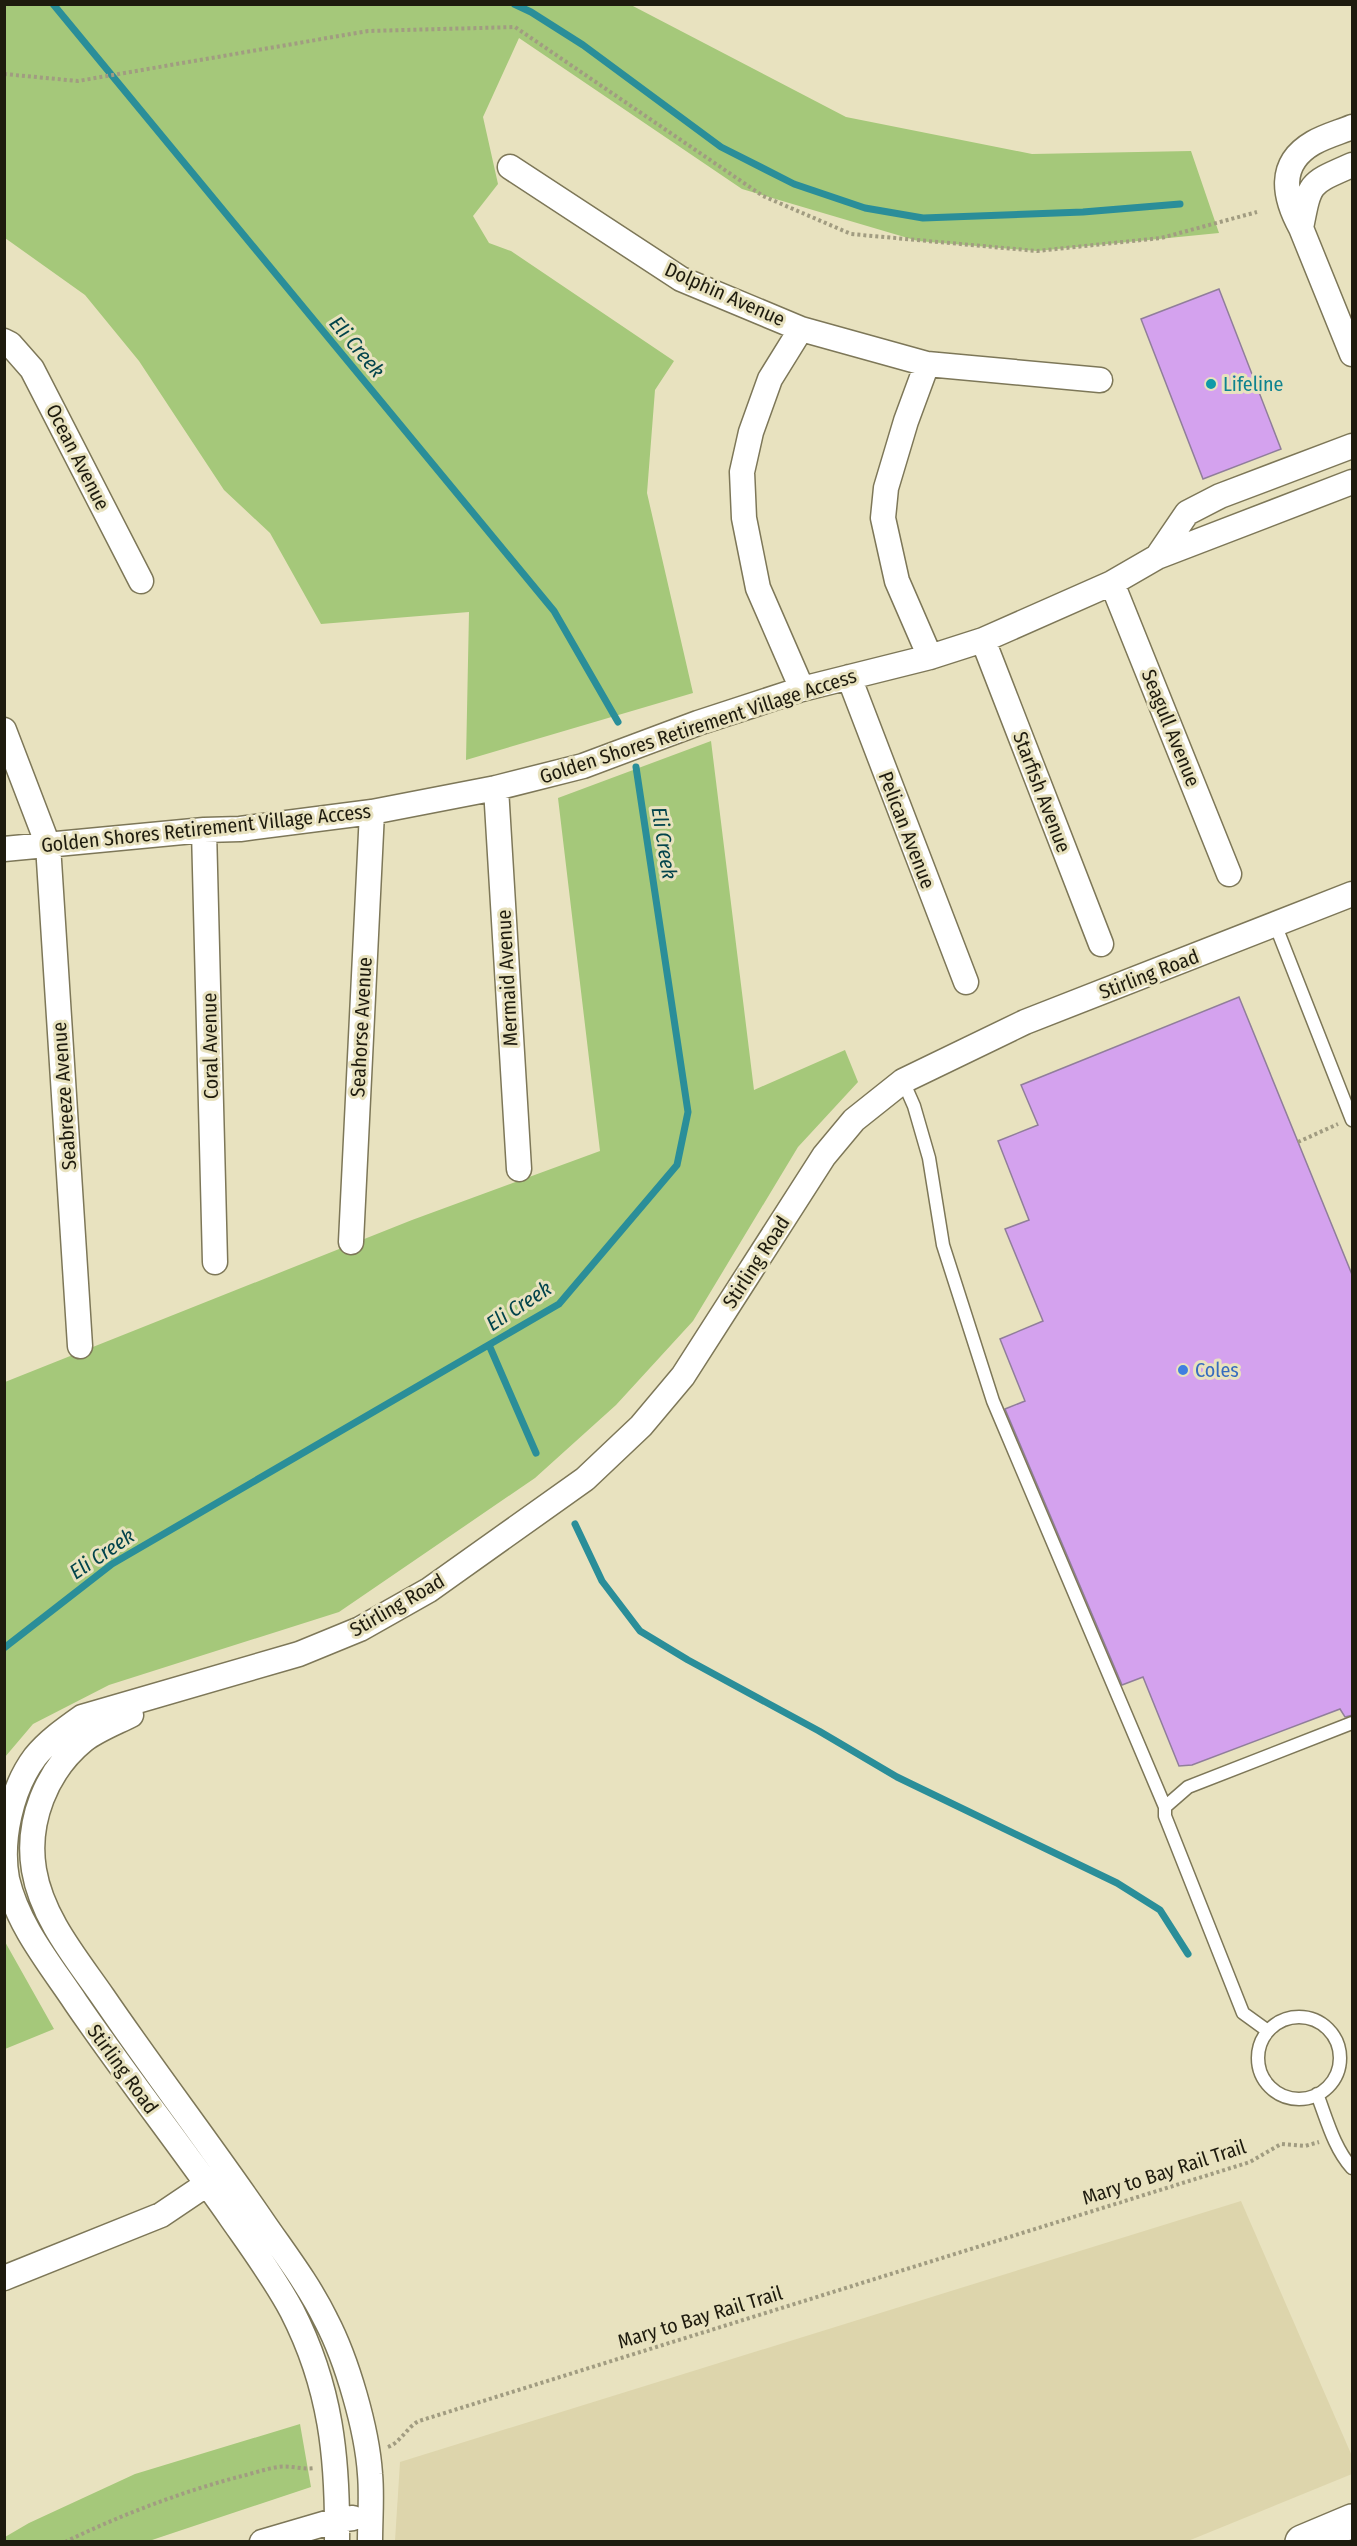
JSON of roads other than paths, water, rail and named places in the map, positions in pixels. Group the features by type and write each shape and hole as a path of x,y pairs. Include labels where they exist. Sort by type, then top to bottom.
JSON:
{"main road":[{"path":"1302,2541 1353,2521"}],"street":[{"path":"1353,127 1313,143 1294,158 1286,181 1291,209 1302,228 1353,354"},
{"path":"1302,228 1307,197 1316,181 1353,165"},
{"name":"Dolphin Avenue","path":"510,167 681,279 801,328 927,364 1100,380"},
{"path":"801,328 770,379 751,432 742,472 744,518 758,588 802,689"},
{"name":"Ocean Avenue","path":"4,341 10,344 33,369 141,581"},
{"path":"927,364 906,421 886,488 883,518 897,581 930,657"},
{"name":"Golden Shores Retirement Village Access","path":"1157,557 1187,513 1220,496 1353,446"},
{"name":"Golden Shores Retirement Village Access","path":"4,849 204,830 240,829 372,812 496,788 583,766 698,723 802,689 930,657 983,640 1112,582 1157,557 1353,482"},
{"name":"Seagull Avenue","path":"1112,582 1229,874"},
{"name":"Starfish Avenue","path":"983,640 1101,944"},
{"name":"Pelican Avenue","path":"849,677 966,982"},
{"path":"4,730 48,845"},
{"name":"Mermaid Avenue","path":"496,788 519,1169"},
{"name":"Seahorse Avenue","path":"351,1242 372,812"},
{"name":"Coral Avenue","path":"204,830 215,1262"},
{"name":"Seabreeze Avenue","path":"48,845 80,1346"},
{"name":"Stirling Road","path":"337,2531 336,2463 325,2395 309,2348 271,2276 207,2184 120,2067 34,1942 15,1909 6,1877 4,1842 10,1809 20,1784 35,1758 56,1736 82,1718 299,1654 360,1629 429,1590 585,1479 641,1426 683,1376 824,1156 854,1120 903,1081 1025,1022 1353,894"},
{"name":"Stirling Road","path":"196,1685 85,1739 64,1759 40,1801 33,1824 34,1871 43,1904 59,1933 306,2285 327,2321 344,2361 358,2407 370,2473 370,2541"},
{"path":"4,2278 161,2214 207,2184"},
{"path":"262,2541 337,2531 370,2516"}],"lane":[{"path":"1275,924 1352,1119"},
{"path":"903,1081 914,1106 929,1158 943,1245 993,1401 1166,1807 1166,1816 1244,2013 1268,2031"},
{"path":"1166,1807 1188,1787 1353,1724"},
{"path":"1303,2017 1315,2020 1326,2028 1334,2037 1339,2050 1339,2063 1335,2076 1328,2086 1317,2094 1304,2098 1290,2098 1277,2092 1266,2083 1257,2057 1260,2043 1268,2031 1278,2022 1303,2017"},
{"path":"1339,2063 1353,2066"},
{"path":"1317,2094 1333,2138 1342,2156 1353,2168"}],"waterway":[{"name":"Eli Creek","path":"53,4 554,611 618,722"},
{"path":"514,4 531,12 583,45 721,147 794,184 865,208 923,218 1083,212 1180,204"},
{"name":"Eli Creek","path":"4,1648 112,1564 559,1304 677,1165 688,1112 636,767"},
{"path":"489,1345 536,1453"},
{"path":"575,1524 602,1581 640,1631 897,1777 1117,1883 1160,1910 1188,1954"}],"place":[{"name":"Lifeline","path":"1211,384"},
{"name":"Coles","path":"1183,1370"}]}
